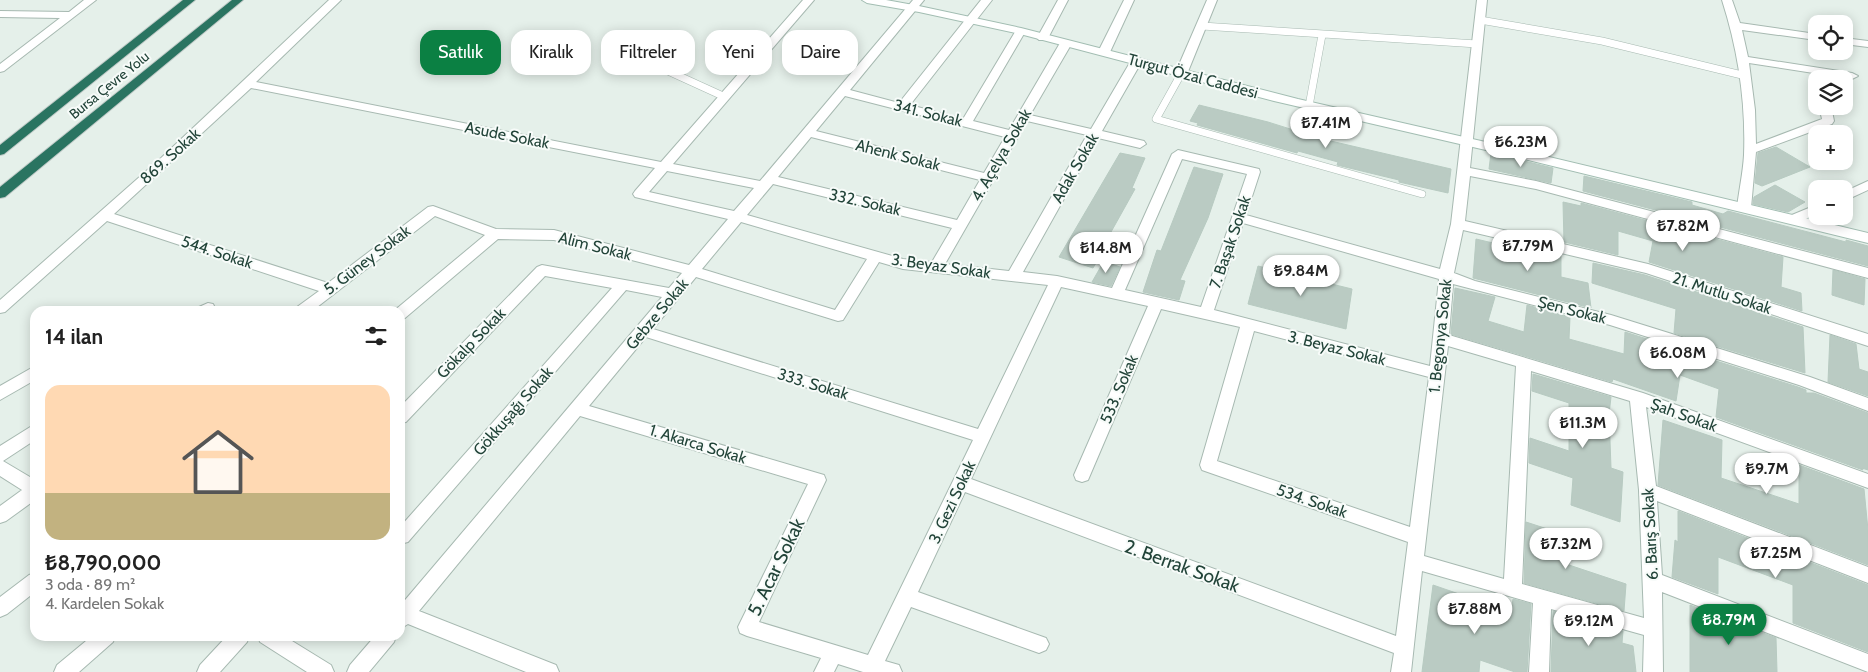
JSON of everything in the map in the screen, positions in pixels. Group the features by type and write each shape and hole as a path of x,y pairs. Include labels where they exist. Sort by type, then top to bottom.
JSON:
{"highway":[{"name":"Bursa Çevre Yolu","path":"0,151 190,0"},
{"name":"Bursa Çevre Yolu","path":"0,194 238,0"}],"street":[{"path":"0,69 92,0"},
{"name":"869. Sokak","path":"0,308 105,216 250,84 336,0"},
{"name":"3. Beyaz Sokak","path":"809,0 640,194 739,217 904,264 1057,281 1206,313 1436,373"},
{"name":"Turgut Özal Caddesi","path":"867,0 916,4 972,21 1104,52 1181,74 1309,106 1466,141 1868,238"},
{"path":"902,107 987,0"},
{"path":"1043,38 1063,0"},
{"path":"1104,52 1129,0"},
{"path":"1181,74 1212,0"},
{"name":"1. Begonya Sokak","path":"1401,672 1441,338 1446,276 1458,224 1482,0"},
{"path":"1727,0 1736,26 1746,76 1750,147 1744,208"},
{"name":"Gebze Sokak","path":"405,615 916,4"},
{"path":"0,14 72,15"},
{"path":"1736,26 1808,36"},
{"path":"966,123 1020,32"},
{"path":"1853,42 1868,44"},
{"name":"4. Açelya Sokak","path":"936,267 1066,43"},
{"path":"1742,59 1808,73"},
{"name":"Adak Sokak","path":"1014,275 1136,61"},
{"name":"Asude Sokak","path":"250,84 664,167 767,183"},
{"name":"341. Sokak","path":"842,92 1013,135"},
{"path":"1750,147 1757,148 1828,121 1826,115"},
{"path":"1024,116 1140,144"},
{"name":"Ahenk Sokak","path":"808,133 988,178"},
{"name":"7. Başak Sokak","path":"1116,294 1178,154 1254,172 1206,313"},
{"path":"1463,171 1536,185 1868,273"},
{"name":"332. Sokak","path":"767,183 960,225"},
{"path":"1853,193 1866,188"},
{"name":"5. Güney Sokak","path":"308,306 433,210 494,234"},
{"path":"1792,220 1808,213"},
{"name":"544. Sokak","path":"105,216 330,288"},
{"name":"Şen Sokak","path":"1239,217 1472,285 1611,320 1804,381 1868,404"},
{"name":"21. Mutlu Sokak","path":"1458,224 1648,269 1868,340"},
{"path":"405,310 494,234"},
{"name":"Alim Sokak","path":"494,234 554,235 693,271 838,316 876,256"},
{"name":"Gökalp Sokak","path":"405,412 542,270 623,285"},
{"name":"3. Gezi Sokak","path":"873,666 1057,281"},
{"path":"623,285 674,294"},
{"name":"Gökkuşağı Sokak","path":"405,534 623,285"},
{"name":"533. Sokak","path":"1082,475 1157,302"},
{"name":"534. Sokak","path":"1248,325 1208,465 1417,537"},
{"name":"333. Sokak","path":"643,331 983,437"},
{"name":"Şah Sokak","path":"1441,338 1637,397 1868,481"},
{"path":"1513,590 1524,363"},
{"path":"0,394 30,375"},
{"name":"6. Barış Sokak","path":"1637,397 1648,490 1654,580 1653,672"},
{"name":"1. Akarca Sokak","path":"578,409 818,480"},
{"path":"0,455 30,434"},
{"path":"0,467 30,487"},
{"name":"5. Acar Sokak","path":"818,480 747,628 833,654"},
{"name":"2. Berrak Sokak","path":"961,483 1404,648"},
{"path":"1648,490 1868,575"},
{"path":"0,516 30,494"},
{"path":"1414,561 1652,629"},
{"path":"1654,580 1868,663"},
{"path":"0,608 30,585"},
{"path":"907,597 1039,644"},
{"path":"1539,672 1542,598"},
{"path":"405,618 549,672"},
{"path":"64,672 100,641"},
{"path":"207,672 235,641"},
{"path":"275,641 324,672"},
{"path":"357,672 383,641"},
{"path":"824,672 833,654 892,672"}],"lane":[{"path":"1480,20 1602,41 1746,76"},
{"path":"1202,26 1478,44"},
{"path":"1309,106 1322,35"},
{"path":"1181,74 1156,119 1422,194"},
{"path":"675,75 725,97"}],"building":[{"path":"1199,105 1268,122 1322,139 1451,169 1448,193 1399,182 1399,180 1337,165 1338,162 1298,151 1297,153 1197,125 1198,123 1190,121"},
{"path":"1776,147 1808,166 1808,168 1762,186 1755,183 1758,153"},
{"path":"1120,153 1145,158 1132,188 1135,189 1111,232 1114,233 1093,268 1059,257"},
{"path":"1491,153 1553,168 1551,183 1489,169"},
{"path":"1194,167 1223,174 1208,218 1180,280 1185,281 1179,300 1143,292 1157,250 1161,251"},
{"path":"1584,176 1692,202 1692,205 1723,214 1728,211 1868,246 1868,266 1583,191"},
{"path":"1775,185 1805,202 1788,212 1753,204 1754,197"},
{"path":"1563,202 1581,206 1581,203 1783,257 1781,287 1801,293 1802,311 1649,262 1653,241 1618,231 1618,255 1564,242"},
{"path":"1476,239 1531,252 1531,248 1561,255 1561,277 1588,283 1591,308 1473,278"},
{"path":"1104,261 1120,267 1111,286 1092,282"},
{"path":"1593,263 1645,275 1803,327 1805,373 1674,333 1676,309 1592,283"},
{"path":"1258,266 1352,289 1346,329 1248,304"},
{"path":"1833,270 1865,279 1864,305 1832,295"},
{"path":"1455,288 1495,297 1488,321 1524,332 1527,305 1570,317 1569,339 1624,354 1625,332 1798,387 1806,390 1806,393 1814,393 1868,413 1868,470 1862,468 1863,470 1716,417 1719,389 1680,375 1676,401 1613,379 1612,382 1451,334"},
{"path":"1830,335 1856,344 1859,369 1868,372 1868,396 1828,382"},
{"path":"1533,374 1611,397 1609,414 1611,468 1623,472 1620,522 1571,505 1573,478 1529,463 1530,438 1569,451 1569,403 1532,391"},
{"path":"1663,420 1722,440 1721,478 1799,504 1799,465 1864,489 1868,530 1868,565 1658,485"},
{"path":"1678,511 1868,585 1868,652 1793,623 1793,585 1718,557 1718,594 1672,577 1675,540 1678,542"},
{"path":"1526,522 1569,536 1569,565 1626,584 1624,611 1524,583"},
{"path":"1433,585 1511,612 1513,599 1531,604 1527,672 1515,672 1480,660 1479,672 1422,672"},
{"path":"1690,605 1776,638 1777,672 1690,672"},
{"path":"1553,611 1623,631 1622,643 1633,646 1636,672 1551,672"}]}
